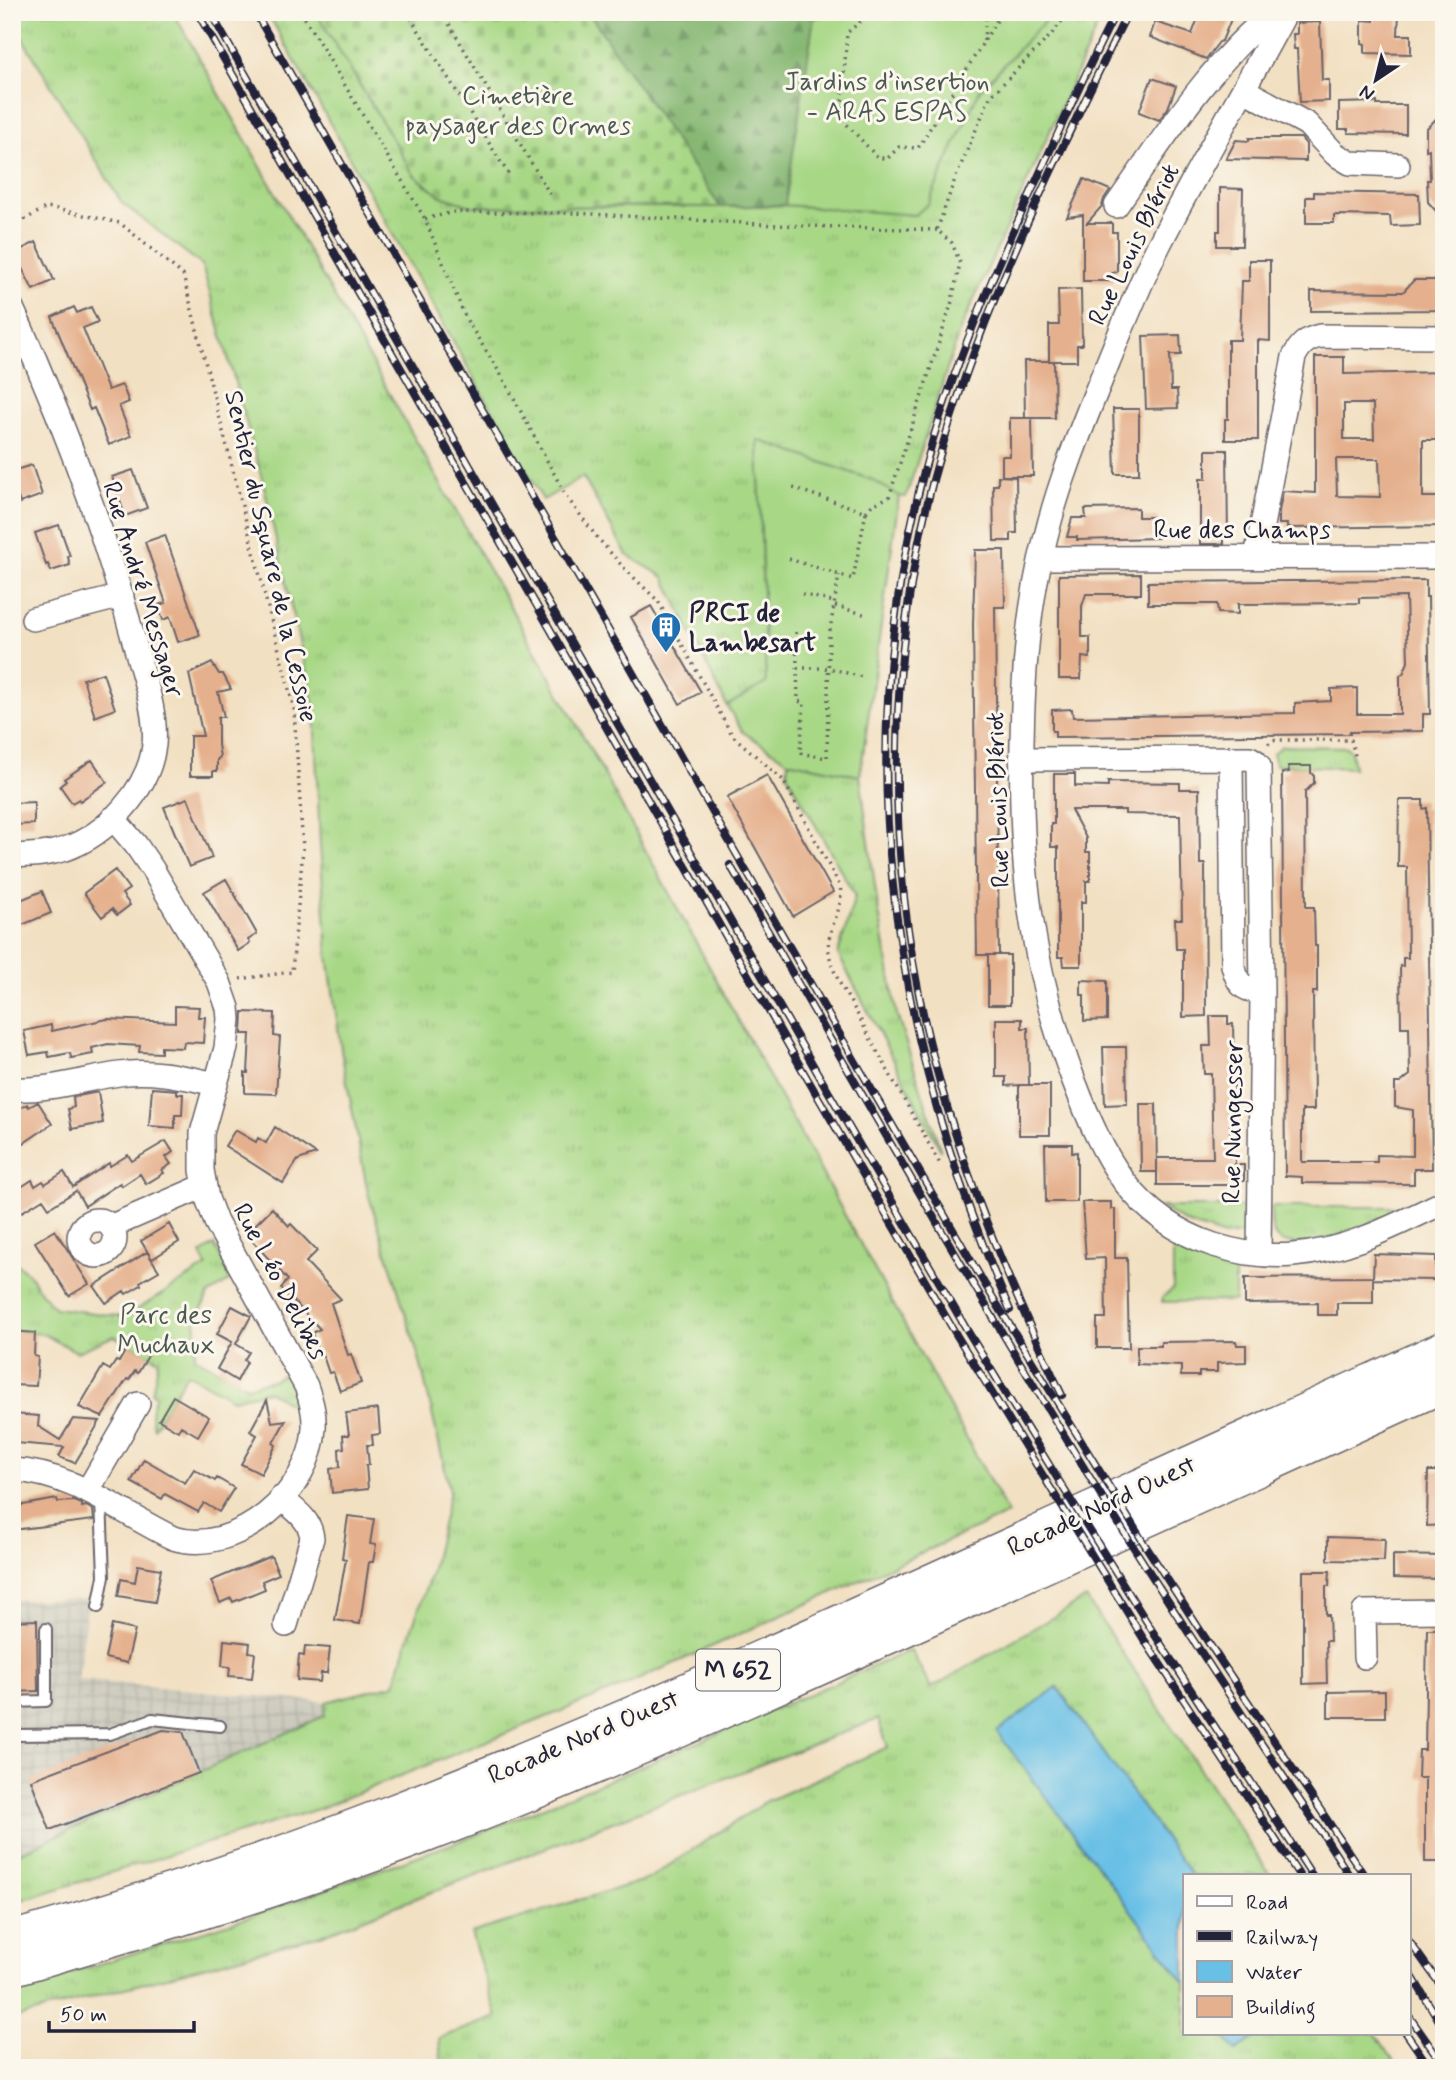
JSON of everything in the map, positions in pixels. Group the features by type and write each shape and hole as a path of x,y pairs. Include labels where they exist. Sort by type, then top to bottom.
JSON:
{"highway":[{"name":"Rocade Nord Ouest","path":"12,1940 107,1913 270,1860 522,1763 831,1629 1444,1350"},
{"name":"Rocade Nord Ouest","path":"12,1967 259,1893 425,1834 531,1791 813,1669 1444,1383"}],"street":[{"path":"1116,206 1218,68 1248,33 1273,12"},
{"name":"Rue Louis Blériot","path":"1286,12 1165,234 1123,326 1077,440 1046,533 1026,648 1022,699 1024,869 1038,964 1060,1043 1099,1142 1129,1190 1161,1219 1183,1233 1228,1248 1259,1254 1293,1255 1346,1244 1387,1229 1444,1202"},
{"path":"1244,90 1307,124 1335,154 1350,163 1398,165"},
{"name":"Rue André Messager","path":"12,309 66,434 122,596 154,717 155,743 150,764 127,803 97,831 65,849 41,855 12,856"},
{"path":"1256,556 1294,357 1298,348 1304,342 1320,335 1444,337"},
{"name":"Rue des Champs","path":"1041,558 1444,557"},
{"path":"33,619 122,596"},
{"path":"1021,759 1240,758"},
{"name":"Rue Nungesser","path":"1240,758 1233,964 1238,983 1252,992 1262,991 1259,1254"},
{"name":"Rue Léo Delibes","path":"12,1470 58,1478 95,1494 173,1538 195,1542 219,1539 243,1530 281,1498 305,1466 313,1438 314,1412 306,1386 216,1222 204,1186 202,1133 226,1048 228,1008 219,982 153,870 113,818"},
{"path":"12,1089 137,1072 166,1073 216,1083"},
{"path":"112,1226 204,1186"},
{"path":"95,1494 138,1404"},
{"path":"281,1498 304,1518 312,1538 286,1625"},
{"path":"1365,1657 1364,1612 1444,1611"}],"lane":[{"path":"95,1494 104,1576 98,1607"},
{"path":"12,1702 46,1701 47,1629"},
{"path":"12,1735 110,1734 152,1719 220,1726"}],"path":[{"path":"302,12 425,219 466,319 503,378 566,496 614,557 658,601 732,735 783,780 840,886 841,904 830,929 828,942 829,956 836,974 940,1164"},
{"path":"407,12 509,175"},
{"path":"442,12 551,196"},
{"path":"984,43 986,12"},
{"path":"867,14 847,33 841,118 878,158 888,158 900,147 918,148 1002,12"},
{"path":"937,230 955,179 990,97 1050,36 1069,12"},
{"name":"Sentier du Square de la Cessoie","path":"12,226 47,207 120,223 183,275 294,709 303,849 292,972 219,982"},
{"path":"425,219 454,212 576,213 777,225 937,230 952,243 960,263 951,305 889,497 872,505 866,512 853,579 789,559"},
{"path":"790,486 866,512"},
{"path":"796,632 798,701 804,703 800,753 827,758 830,636 839,575"},
{"path":"802,594 867,615"},
{"path":"797,668 829,667 862,677"},
{"path":"1240,758 1274,740 1351,740 1356,760"}],"shaded area":[{"path":"88,1599 78,1680 326,1702 324,1716 12,1856 12,1600"}],"green space":[{"path":"12,12 173,12 581,732 1008,1514 626,1685 318,1809 12,1903 12,1856 324,1716 326,1702 395,1684 431,1573 450,1491 420,1361 368,1193 342,1056 328,956 314,707 263,482 202,265 122,203 12,21"},
{"path":"267,12 316,12 414,175 441,196 471,206 785,205 915,215 928,204 979,91 1053,12 1104,12 959,332 906,497 899,496 872,480 758,441 766,683 727,706 664,577 627,555 583,477 543,500"},
{"name":"Cimetière paysager des Ormes","path":"316,12 588,12 720,207 471,206 441,196 414,175"},
{"path":"588,12 837,12 814,18 785,205 720,207"},
{"name":"Jardins d’insertion - ARAS ESPAS","path":"837,12 1053,12 979,91 928,204 915,215 785,205 814,18"},
{"path":"758,440 872,480 899,496 860,776 788,761 743,732 727,706 766,683"},
{"path":"1282,746 1346,747 1351,751 1354,768 1276,765 1273,753"},
{"path":"788,761 860,776 877,901 897,1015 941,1151 838,954 855,896 787,774"},
{"path":"1161,1207 1252,1207 1250,1224 1241,1234 1224,1236 1186,1223"},
{"path":"1272,1207 1407,1207 1338,1236 1299,1244 1284,1242 1274,1234 1271,1224"},
{"path":"1173,1243 1232,1264 1235,1267 1235,1301 1162,1302 1163,1297 1173,1289"},
{"name":"Parc des Muchaux","path":"214,1245 232,1279 208,1295 196,1322 195,1357 247,1386 287,1373 299,1409 268,1391 233,1399 187,1373 154,1428 151,1412 156,1395 152,1393 159,1360 114,1336 77,1352 43,1334 12,1331 12,1262 26,1271 55,1308 125,1317 207,1266 201,1254"},
{"path":"1086,1598 1269,1874 1190,1874 1057,1687 998,1732 1183,1980 1183,2035 1224,2035 1236,2051 1257,2035 1376,2035 1399,2068 442,2068 439,2038 497,2017 471,1933 648,1879 767,1801 888,1747 878,1719 321,1935 12,2019 12,1991 243,1919 476,1835 911,1650 931,1688"}],"water":[{"path":"1057,1687 1190,1874 1183,1874 1183,1980 997,1732"},
{"path":"1224,2035 1257,2035 1236,2051"}],"building":[{"path":"1209,12 1234,12 1222,41 1206,59 1150,37 1155,22 1192,34 1199,16"},
{"path":"1374,12 1399,12 1398,35 1411,35 1411,54 1365,53 1362,20 1374,21"},
{"path":"1320,22 1322,80 1329,80 1329,101 1300,102 1297,49 1294,49 1293,34 1297,34 1297,23"},
{"path":"1152,78 1176,86 1168,108 1159,120 1139,112"},
{"path":"1377,102 1377,105 1406,105 1406,134 1348,133 1348,129 1339,129 1339,103"},
{"path":"1444,111 1444,220 1428,202 1427,180 1430,180 1426,129"},
{"path":"1249,138 1301,138 1306,144 1306,161 1226,159 1236,140 1249,141"},
{"path":"1084,179 1110,190 1102,206 1087,223 1112,223 1112,232 1117,232 1117,272 1112,273 1113,281 1083,281 1083,215 1067,217"},
{"path":"1220,188 1243,189 1242,246 1217,246 1217,231 1220,231"},
{"path":"1314,192 1419,194 1420,225 1391,226 1390,216 1334,215 1334,223 1306,223 1306,197 1314,197"},
{"path":"36,242 54,280 33,290 16,252"},
{"path":"1249,260 1270,260 1270,341 1258,340 1258,440 1225,440 1225,419 1228,419 1228,340 1240,340 1242,281 1249,281"},
{"path":"1414,280 1444,280 1444,310 1311,311 1311,291 1403,292"},
{"path":"1081,289 1082,345 1077,345 1077,361 1049,361 1049,325 1059,325 1058,290"},
{"path":"74,307 77,313 91,307 98,322 83,328 108,390 122,385 129,402 119,406 131,436 109,445 94,408 90,410 52,317"},
{"path":"1180,335 1181,355 1170,355 1171,390 1177,390 1178,408 1146,409 1143,336"},
{"path":"1315,357 1344,357 1344,374 1444,372 1441,440 1423,440 1423,497 1444,497 1444,526 1287,528 1287,524 1279,524 1283,491 1315,493","holes":["1344,404 1373,404 1374,439 1344,439","1336,459 1379,459 1380,497 1337,496"]},
{"path":"1024,361 1054,361 1055,418 1025,418"},
{"path":"1113,409 1139,409 1139,474 1115,474"},
{"path":"1010,418 1032,418 1033,476 1002,476 1002,456 1010,456"},
{"path":"1206,450 1227,450 1228,539 1224,539 1224,544 1200,544 1200,479 1206,479"},
{"path":"32,465 42,495 20,503 12,482 12,471"},
{"path":"133,470 147,508 125,516 112,477"},
{"path":"998,476 1016,477 1017,533 1011,533 1011,541 994,541 993,485 998,485"},
{"path":"1138,508 1138,517 1158,517 1158,538 1077,540 1077,537 1067,537 1072,518 1086,518 1085,509"},
{"path":"59,525 70,556 70,565 51,571 48,564 46,565 35,533"},
{"path":"165,535 200,635 178,642 170,617 163,620 158,605 166,603 145,542"},
{"path":"975,550 1004,550 1005,607 995,607 999,955 977,955 973,625"},
{"path":"1141,574 1141,594 1086,594 1082,606 1082,637 1090,637 1090,658 1082,657 1081,679 1059,679 1059,575"},
{"path":"1426,580 1430,714 1423,714 1423,731 1055,737 1055,731 1052,731 1052,710 1072,709 1073,717 1295,713 1295,703 1331,701 1331,689 1357,688 1357,714 1400,714 1400,675 1408,662 1406,597 1359,598 1359,603 1238,604 1238,614 1218,613 1217,604 1148,604 1148,582"},
{"name":"PRCI de Lambesart","path":"651,606 701,692 680,704 631,617"},
{"path":"212,663 219,674 223,674 231,689 218,692 224,717 218,717 220,757 213,776 190,776 190,736 203,736 189,674"},
{"path":"103,673 115,709 95,717 83,679"},
{"path":"92,760 107,782 80,801 79,799 72,803 60,786 66,781 64,779"},
{"path":"1288,766 1311,766 1314,776 1314,783 1305,792 1306,907 1314,907 1317,946 1317,992 1313,992 1314,1110 1302,1110 1302,1162 1377,1162 1377,1155 1413,1156 1413,1110 1395,1107 1395,1083 1400,1083 1410,1075 1409,1027 1401,1027 1400,966 1403,966 1403,958 1408,958 1407,867 1398,867 1399,800 1423,800 1423,809 1427,808 1432,1169 1414,1169 1414,1184 1302,1183 1302,1177 1285,1176 1282,773 1289,772"},
{"path":"1054,774 1075,774 1075,786 1108,787 1108,782 1180,783 1180,789 1199,789 1200,864 1205,864 1206,1016 1183,1017 1183,949 1176,949 1175,919 1182,919 1180,815 1125,814 1125,810 1071,810 1086,838 1086,852 1090,852 1090,881 1086,881 1086,902 1081,902 1081,966 1064,966 1063,957 1058,957 1058,847 1051,847"},
{"path":"767,775 833,892 793,916 727,797"},
{"path":"188,798 212,858 189,867 164,807"},
{"path":"34,802 34,824 12,825 12,803"},
{"path":"115,870 129,889 122,894 130,905 117,915 112,909 102,917 84,893"},
{"path":"226,879 257,934 238,951 204,892"},
{"path":"42,891 51,913 22,925 13,903"},
{"path":"988,955 1010,955 1010,1005 988,1005"},
{"path":"1081,980 1107,981 1107,1020 1084,1021"},
{"path":"175,1006 199,1007 198,1017 205,1017 203,1043 184,1042 183,1048 161,1047 161,1053 139,1052 140,1046 108,1044 92,1048 93,1054 71,1058 70,1053 49,1057 48,1052 29,1055 24,1031 51,1025 52,1031 107,1019 175,1022"},
{"path":"243,1012 275,1013 274,1036 280,1037 276,1094 245,1093 250,1034 242,1034"},
{"path":"1210,1016 1228,1016 1228,1024 1233,1024 1235,1122 1230,1122 1230,1157 1235,1157 1235,1165 1244,1165 1244,1181 1237,1180 1236,1185 1157,1185 1157,1158 1213,1158 1211,1074 1204,1074 1203,1046 1211,1046"},
{"path":"996,1019 1022,1019 1022,1028 1028,1028 1029,1085 1050,1085 1050,1135 1019,1135 1019,1085 1006,1086 1006,1077 996,1077"},
{"path":"1103,1047 1126,1047 1127,1104 1105,1105"},
{"path":"152,1088 177,1090 177,1094 183,1094 182,1115 175,1115 175,1128 149,1126"},
{"path":"98,1092 103,1123 72,1129 68,1109 74,1107 73,1097"},
{"path":"38,1102 52,1124 12,1151 12,1113 27,1104 29,1107"},
{"path":"1140,1104 1156,1104 1157,1172 1141,1172"},
{"path":"275,1127 316,1154 298,1160 283,1183 225,1146 235,1130 256,1142 258,1138 266,1143"},
{"path":"166,1141 173,1152 166,1157 171,1164 162,1170 164,1173 146,1184 140,1174 122,1186 120,1183 85,1206 76,1191 49,1208 43,1199 12,1218 12,1193 32,1180 35,1186 43,1181 45,1184 64,1172 73,1187 109,1163 110,1166 128,1155 132,1161"},
{"path":"1045,1144 1072,1144 1072,1153 1077,1152 1077,1202 1046,1202"},
{"path":"1082,1202 1111,1202 1111,1209 1115,1209 1115,1258 1127,1258 1129,1348 1097,1348 1097,1318 1106,1318 1105,1258 1086,1259"},
{"path":"272,1208 317,1251 306,1262 341,1299 331,1303 348,1355 351,1354 361,1383 340,1391 333,1372 329,1373 322,1353 319,1354 312,1333 320,1329 281,1288 288,1280 246,1234"},
{"path":"169,1224 179,1242 152,1259 141,1241"},
{"path":"55,1230 89,1284 69,1296 35,1242"},
{"path":"147,1252 159,1271 140,1282 141,1285 126,1294 124,1291 106,1303 94,1286"},
{"path":"1374,1254 1436,1256 1436,1280 1373,1279 1373,1303 1337,1303 1337,1315 1318,1315 1318,1303 1245,1304 1245,1278 1373,1277"},
{"path":"232,1306 251,1316 236,1344 249,1352 237,1381 217,1369 232,1342 217,1334"},
{"path":"12,1331 35,1333 34,1356 38,1357 36,1386 12,1385"},
{"path":"1236,1341 1237,1345 1246,1345 1246,1362 1217,1363 1217,1372 1181,1376 1181,1366 1137,1364 1137,1346 1161,1346 1161,1342"},
{"path":"129,1344 149,1354 138,1373 135,1371 129,1380 127,1379 102,1417 79,1407 103,1366 110,1370 116,1361 119,1362"},
{"path":"173,1396 209,1417 198,1436 181,1426 178,1431 159,1420"},
{"path":"267,1400 272,1422 286,1420 273,1443 276,1445 261,1474 241,1464 257,1435 250,1431"},
{"path":"378,1409 380,1434 372,1435 373,1445 367,1445 368,1489 332,1493 330,1469 340,1467 339,1449 344,1448 343,1435 349,1435 346,1413"},
{"path":"12,1414 39,1416 38,1426 60,1440 73,1419 100,1421 75,1463 59,1457 64,1447 16,1443 16,1438 12,1438"},
{"path":"144,1459 185,1483 194,1469 234,1488 219,1512 204,1503 198,1512 165,1494 162,1499 131,1482"},
{"path":"1428,1471 1444,1471 1444,1525 1427,1526"},
{"path":"57,1499 58,1502 74,1501 82,1504 82,1507 86,1506 93,1510 94,1520 12,1530 12,1507"},
{"path":"348,1516 374,1519 370,1544 376,1545 373,1562 369,1562 360,1624 335,1620 346,1559 342,1558"},
{"path":"1328,1537 1385,1539 1384,1561 1328,1560"},
{"path":"1393,1555 1444,1556 1444,1579 1393,1578"},
{"path":"271,1556 279,1574 262,1581 265,1589 233,1602 231,1598 220,1603 211,1581"},
{"path":"138,1565 161,1569 155,1602 118,1596 121,1579 135,1582"},
{"path":"1303,1571 1330,1571 1329,1586 1326,1586 1326,1615 1329,1615 1330,1641 1326,1641 1327,1683 1303,1684"},
{"path":"37,1620 38,1691 12,1692 12,1621"},
{"path":"112,1625 135,1630 127,1663 105,1658"},
{"path":"1427,1629 1444,1629 1444,1862 1425,1862 1425,1778 1418,1778 1419,1750 1425,1750"},
{"path":"224,1640 250,1643 249,1652 255,1653 252,1678 229,1676 230,1667 222,1666"},
{"path":"305,1646 330,1648 327,1673 321,1673 320,1682 297,1680 299,1655 304,1656"},
{"path":"1385,1691 1385,1717 1328,1717 1328,1692"},
{"path":"163,1730 183,1732 199,1773 50,1830 31,1780"}],"railway":[{"path":"197,12 957,1336 1143,1638 1298,1874"},
{"path":"210,12 967,1330 1153,1632 1311,1874"},
{"path":"255,12 984,1283 1145,1545 1363,1874"},
{"path":"1010,1310 968,1204 934,1097 908,989 892,880 886,771 891,661 906,551 933,439 952,380 1010,238 1116,12"},
{"path":"1062,1395 1022,1309 986,1221 955,1132 929,1040 903,891 897,739 901,664 911,588 925,514 944,441 962,385 1004,276 1128,12"},
{"path":"730,865 909,1176 1047,1407 1177,1616 1321,1832"},
{"path":"1317,1825 1348,1874"},
{"path":"1410,1942 1444,1990"},
{"path":"1410,1973 1444,2029"},
{"path":"1410,2017 1444,2066"},
{"path":"1407,2035 1430,2068"}],"place":[{"name":"PRCI de Lambesart","path":"666,654"}]}
